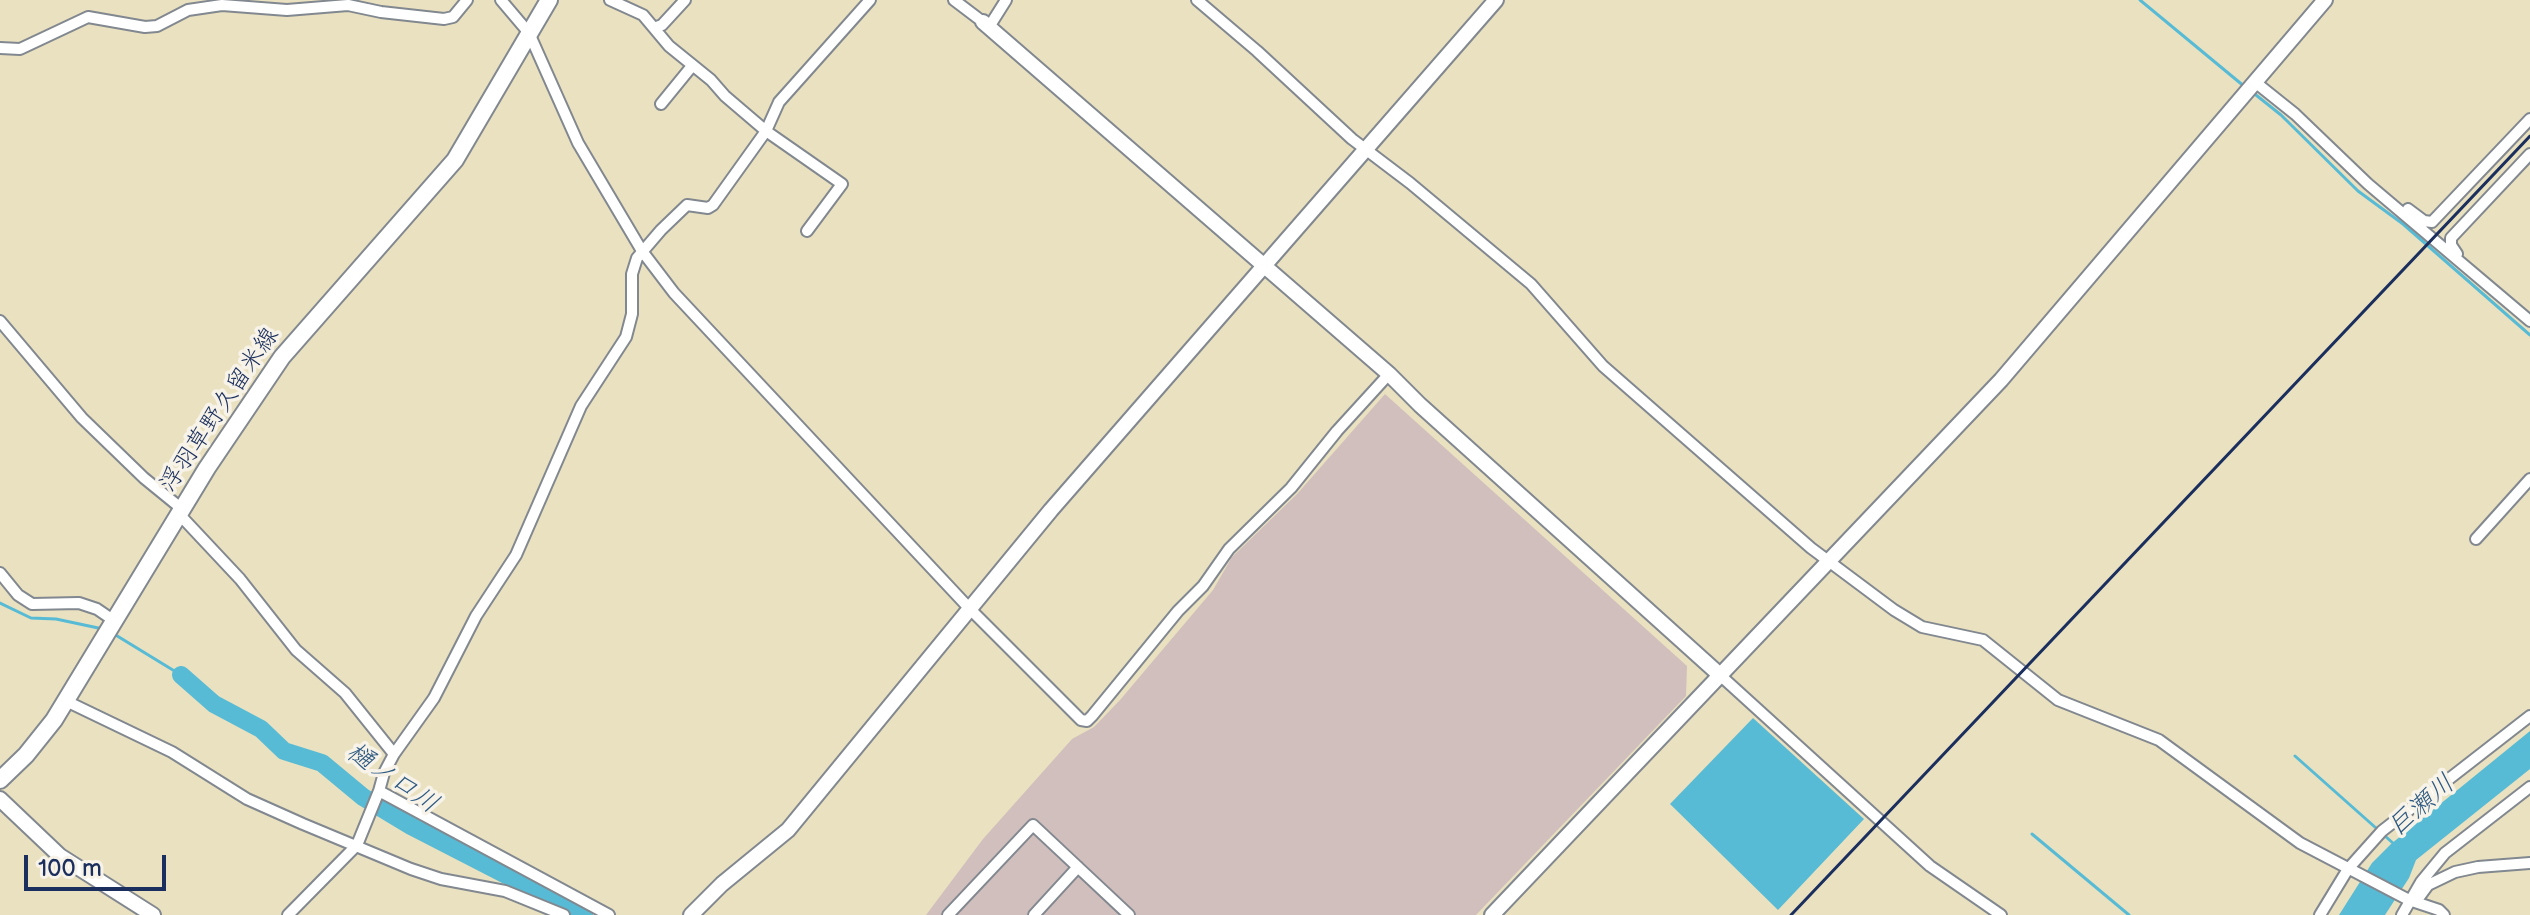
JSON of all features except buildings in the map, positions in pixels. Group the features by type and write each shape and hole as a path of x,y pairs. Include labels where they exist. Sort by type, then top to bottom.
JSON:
{"main road":[{"name":"浮羽草野久留米線","path":"0,780 33,747 66,701 232,428 282,357 455,160 549,0"}],"street":[{"path":"0,48 20,49 88,17 145,27 157,26 188,10 248,3 287,10 348,5 444,19 453,17 467,0"},
{"path":"501,0 529,33 578,143 642,251 674,293 969,608 1081,720 1087,721 1178,611 1203,586 1229,549 1291,488 1389,374"},
{"path":"610,0 637,10 669,46 766,131 842,184 807,231"},
{"path":"654,28 662,25 685,0"},
{"path":"288,915 357,845 394,754 434,698 476,616 516,555 581,406 626,337 632,314 632,274 642,251 687,205 708,208 713,205 766,131 779,102 870,0"},
{"path":"954,0 1389,374 1930,866 2001,915"},
{"path":"986,25 1006,0"},
{"path":"1197,0 1367,150 1531,284 1603,366 1829,562 1910,622 1983,640 2058,700 2159,740 2300,843 2444,915"},
{"path":"691,915 722,884 788,830 1051,510 1496,0"},
{"path":"1492,915 2001,380 2325,0"},
{"path":"661,104 692,66"},
{"path":"2251,86 2295,114 2383,196 2530,321"},
{"path":"2383,196 2403,205 2424,221 2432,222 2530,119"},
{"path":"2459,260 2451,238 2530,154"},
{"path":"0,321 82,418 180,511 240,579 296,650 345,693 394,754"},
{"path":"2476,539 2530,479"},
{"path":"0,573 18,595 32,604 79,603 97,609 112,621"},
{"path":"66,701 172,752 247,799 441,879 505,891 564,915"},
{"path":"2320,915 2349,870 2380,834 2530,716"},
{"path":"2402,915 2421,882 2445,853 2530,787"},
{"path":"378,794 609,915"},
{"path":"0,799 42,841 79,871 153,915"},
{"path":"948,915 1033,825 1129,915"},
{"path":"2412,900 2428,885 2455,872 2530,863"},
{"path":"1034,915 1078,867"}],"shaded area":[{"path":"1385,394 1687,666 1686,696 1476,915 926,915 983,839 1072,739 1094,727 1120,700 1213,590 1232,557 1297,494"}],"water":[{"path":"1753,718 1864,819 1778,910 1670,804"},
{"path":"2530,731 2530,769 2416,860 2409,878 2385,915 2339,915 2372,863 2391,844"}],"waterway":[{"path":"2140,0 2245,87"},
{"path":"2251,91 2281,115 2358,191 2403,224 2530,335"},
{"path":"0,603 31,618 56,619 103,629"},
{"path":"114,634 181,675"},
{"name":"樋ノ口川","path":"181,675 214,704 261,729 284,751 322,763 363,797 411,826 584,915"},
{"name":"巨瀬川","path":"2295,756 2394,844"},
{"path":"2032,834 2129,915"}],"railway":[{"path":"1791,915 2530,136"}]}
